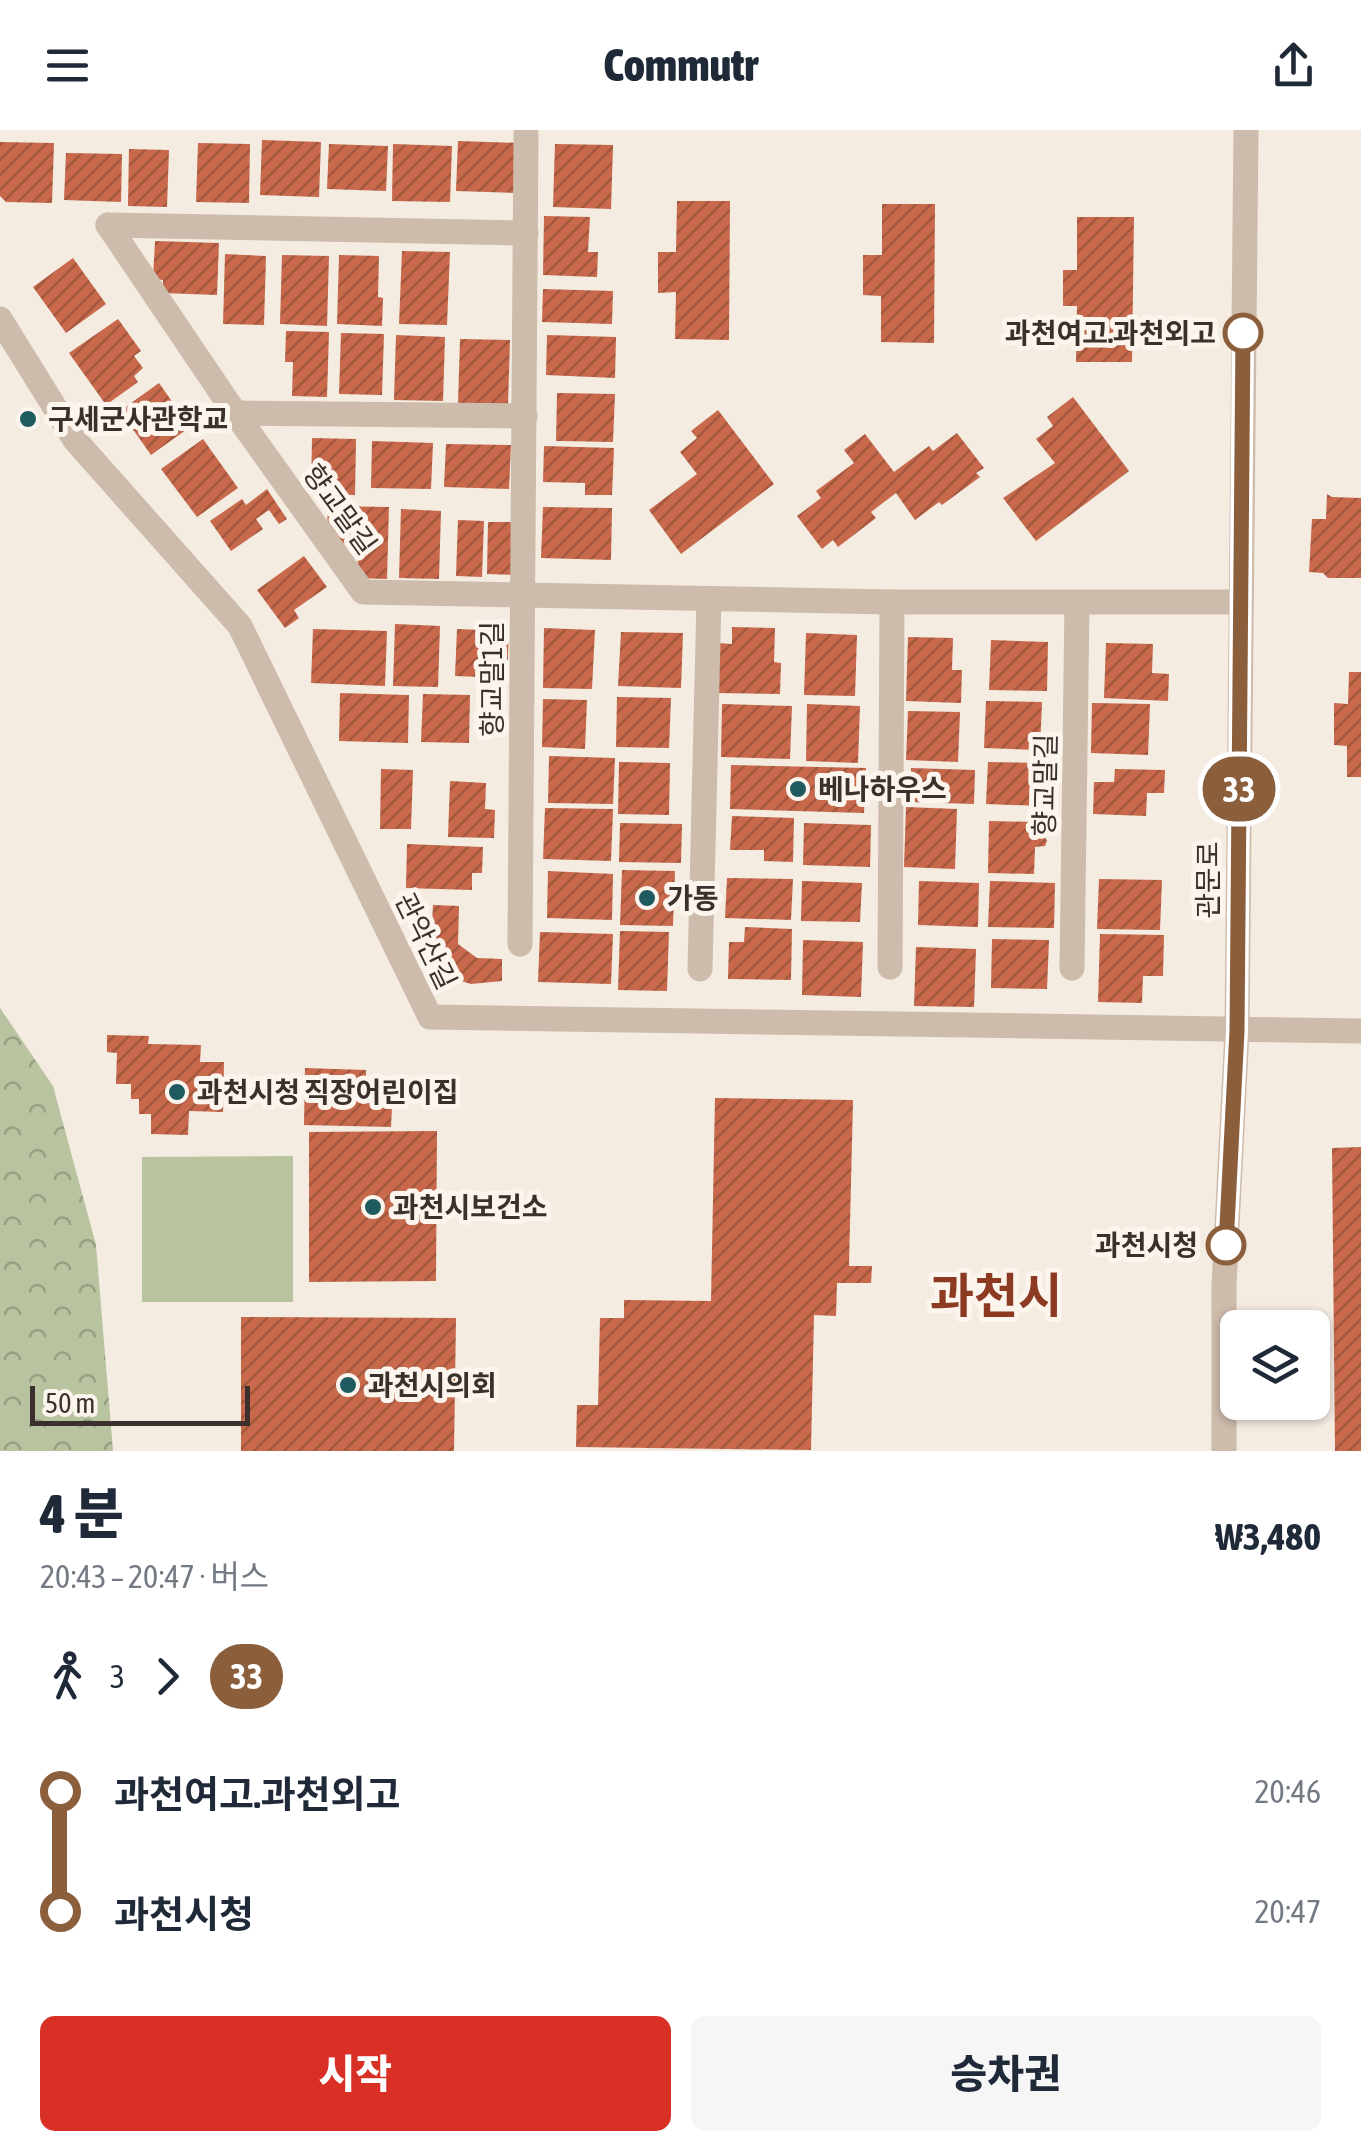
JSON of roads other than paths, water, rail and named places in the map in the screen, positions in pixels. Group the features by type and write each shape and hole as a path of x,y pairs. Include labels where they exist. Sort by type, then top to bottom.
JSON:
{"street":[{"name":"관문로","path":"1224,1451 1224,1285 1237,1031 1246,130"},
{"name":"향교말1길","path":"520,944 526,134"},
{"name":"향교말길","path":"526,234 108,224 362,592 892,602 1240,602"},
{"name":"관악산길","path":"0,318 75,440 240,626 430,1017 1237,1031"},
{"path":"235,413 525,416"},
{"path":"700,969 709,598"},
{"path":"890,967 892,602"},
{"name":"향교말길","path":"1072,968 1077,604"},
{"path":"1237,1031 1361,1031"}],"place":[{"name":"과천여고.과천외고","path":"1243,333"},
{"name":"구세군사관학교","path":"28,419"},
{"name":"베나하우스","path":"798,789"},
{"name":"가동","path":"647,898"},
{"name":"과천시청 직장어린이집","path":"177,1092"},
{"name":"과천시보건소","path":"373,1207"},
{"name":"과천시청","path":"1226,1245"},
{"name":"과천시의회","path":"348,1385"}],"district":[{"name":"과천시","path":"996,1296"}]}
